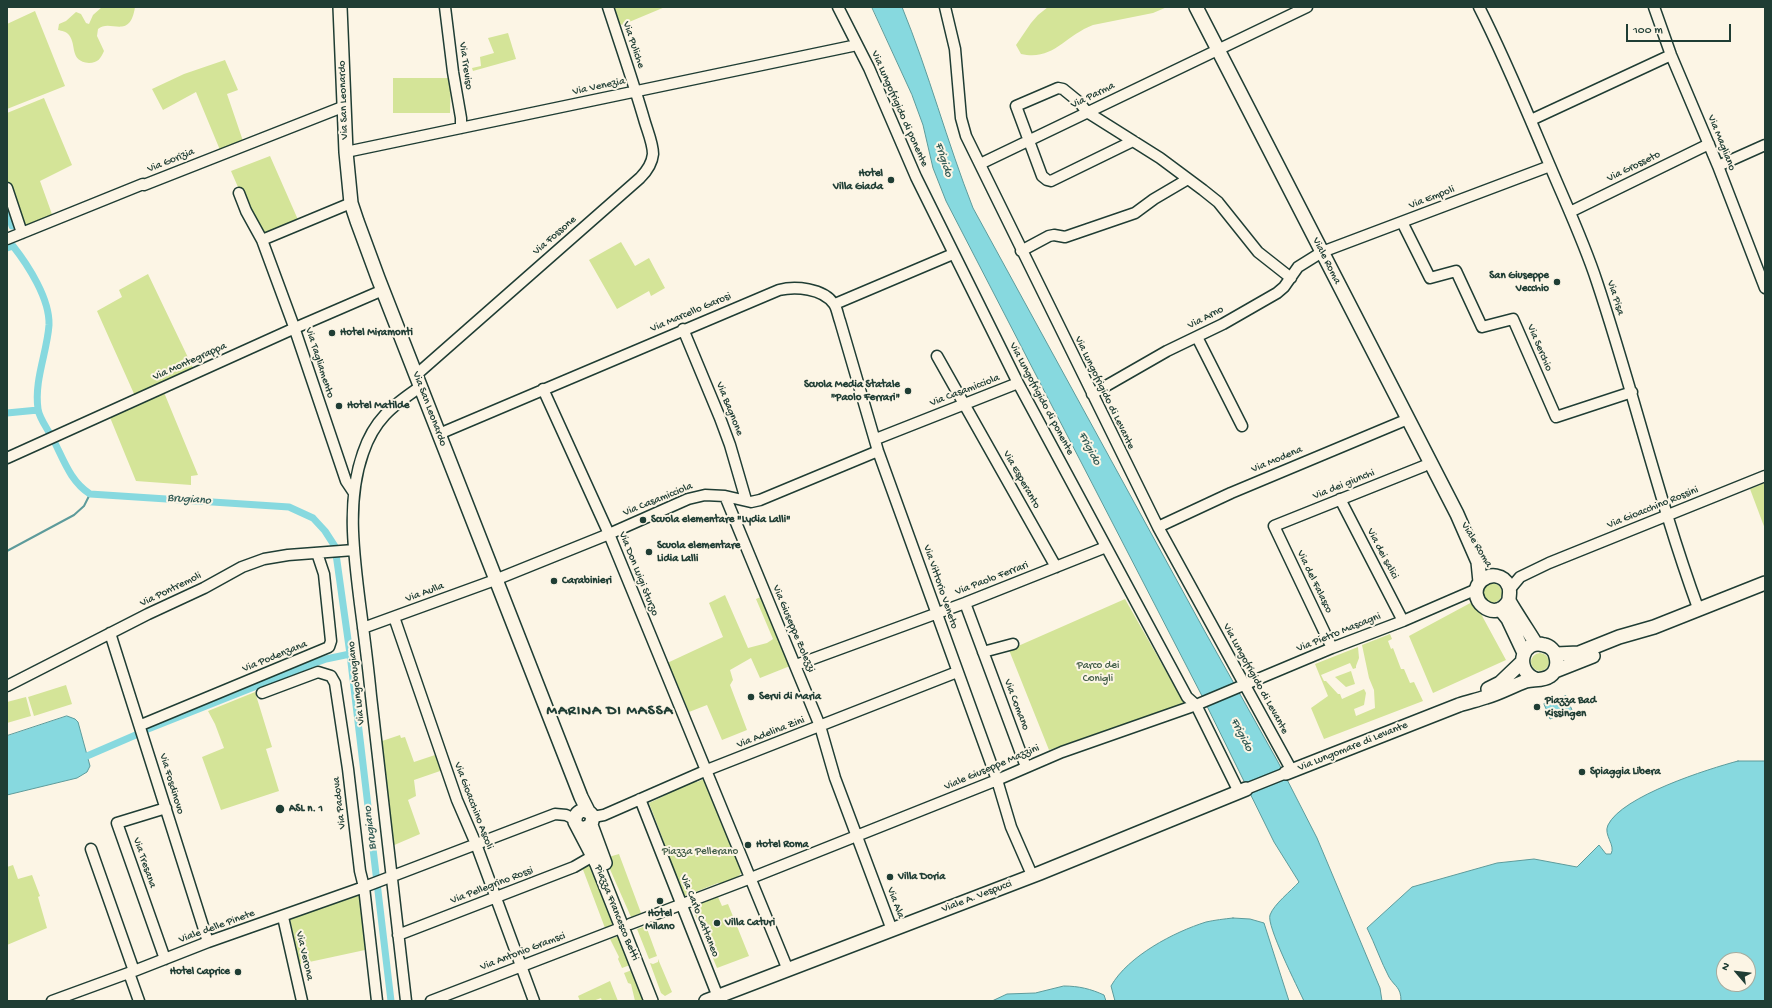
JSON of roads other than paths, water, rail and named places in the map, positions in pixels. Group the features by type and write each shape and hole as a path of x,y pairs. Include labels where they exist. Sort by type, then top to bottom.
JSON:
{"main road":[{"name":"Via San Leonardo","path":"340,7 346,152 352,203 418,381 581,797"},
{"name":"Viale Roma","path":"1196,7 1457,514 1478,562 1478,591"},
{"name":"Viale Roma","path":"1457,514 1467,527 1486,564 1536,644"},
{"name":"Viale Roma","path":"1478,591 1487,577 1504,591 1508,619 1523,657"},
{"path":"1556,654 1579,653 1765,583"},
{"path":"1478,591 1481,605 1489,610 1504,591"},
{"path":"1555,671 1557,665 1556,654 1550,647 1536,644 1529,647 1523,657 1526,672 1535,679 1546,678 1555,671 1611,649 1654,626"},
{"name":"Via Lungomare di Levante","path":"1459,705 1500,683 1523,657"},
{"name":"Via Lungomare di Levante","path":"1289,772 1459,705 1535,679"},
{"name":"Viale A. Vespucci","path":"712,999 892,930 1243,791"},
{"name":"Piazza Francesco Betti","path":"581,797 584,818 593,856 627,927 651,1001"},
{"name":"Piazza Francesco Betti","path":"584,818 627,927 659,1001"}],"street":[{"name":"Via Treviso","path":"445,7 449,47 461,118 461,128"},
{"name":"Via Puliche","path":"608,7 636,91"},
{"name":"Via Lungofrigido di ponente","path":"838,7 871,74 906,156 953,254 1018,383 1187,697 1199,704 1243,791"},
{"name":"Via Lungofrigido di Levante","path":"945,7 955,49 960,118 966,136 1021,252 1158,527 1241,686 1289,772"},
{"name":"Via Parma","path":"980,164 1307,7"},
{"name":"Via Pisa","path":"1478,7 1531,120 1570,212 1596,281 1632,392 1668,515 1698,608"},
{"name":"Via Magliano","path":"1654,7 1671,55 1718,166 1765,288"},
{"name":"Via Venezia","path":"346,152 856,45"},
{"path":"1531,120 1671,55"},
{"path":"1133,141 1051,181 1047,180 1042,176 1016,106 1058,88 1062,89 1080,102 1087,112 1133,141 1218,202 1258,252 1291,278"},
{"name":"Via Fossone","path":"418,381 647,172 651,163 652,149 636,91"},
{"name":"Via Gorizia","path":"7,239 143,184 144,185 344,106"},
{"name":"Via Grosseto","path":"1570,212 1709,144"},
{"path":"1718,166 1765,145"},
{"name":"Via Empoli","path":"1322,252 1550,166"},
{"path":"1021,252 1049,236 1054,235 1065,237 1108,224 1135,213 1154,199 1188,179"},
{"path":"7,188 22,233"},
{"name":"Via Tagliamento","path":"239,193 246,211 262,240 294,328 346,481 354,492"},
{"path":"262,240 352,203"},
{"name":"Via Serchio","path":"1402,222 1430,278 1456,270 1482,327 1513,319 1556,417 1632,392"},
{"name":"Via Arno","path":"1092,394 1167,351 1222,324 1277,293 1284,287 1298,267 1322,252"},
{"path":"835,304 953,254"},
{"name":"Via Marcello Garosi","path":"439,434 758,297 785,288 798,288 823,295 835,304"},
{"name":"Via Montegrappa","path":"7,458 294,328 383,290"},
{"name":"Via Vittorio Veneto","path":"835,304 876,439 878,451 997,780 1011,827 1032,875"},
{"name":"Via Bagnone","path":"683,329 722,424 746,500"},
{"path":"1197,337 1242,426"},
{"name":"Via Esperanto","path":"937,356 1056,567"},
{"name":"Via Lungobrugiano","path":"406,1001 389,877 382,784 363,628 351,550 354,492 362,455 370,435 378,422 418,381"},
{"name":"Via Casamicciola","path":"876,439 1018,383"},
{"name":"Via Don Luigi Sturzo","path":"542,389 609,534 707,770"},
{"name":"Via Modena","path":"1158,527 1231,493 1408,419"},
{"name":"Via Casamicciola","path":"495,580 609,534 688,499 704,495 725,496 751,502 760,500 878,451"},
{"name":"Via dei giunchi","path":"1274,526 1424,466"},
{"name":"Via Gioacchino Rossini","path":"1504,591 1520,578 1550,563 1765,476"},
{"name":"Via Giuseppe Zolezzi","path":"725,496 820,726 835,778 857,838"},
{"name":"Via dei salici","path":"1340,500 1403,621"},
{"name":"Via del Falasco","path":"1274,526 1332,648"},
{"name":"Via Paolo Ferrari","path":"796,665 936,612 965,603 1106,547"},
{"name":"Via Pontremoli","path":"7,686 110,633 204,588 242,567 264,559 288,555 351,550"},
{"name":"Via Podenzana","path":"140,725 329,647 331,641 322,552"},
{"name":"Via Aulla","path":"363,628 495,580"},
{"name":"Via Pietro Mascagni","path":"1241,686 1332,648 1403,621 1442,603 1478,591"},
{"name":"Via Comano","path":"965,603 1026,767"},
{"name":"Via Gioacchino Ascoli","path":"394,617 457,800 476,844 534,1001"},
{"name":"Via Fosdinovo","path":"110,633 208,942"},
{"path":"983,652 1013,644"},
{"name":"Via Padova","path":"262,693 318,672 331,676 335,683 348,769 360,870 365,887 377,1001"},
{"name":"Via Adelina Zini","path":"584,818 604,814 707,770 958,672"},
{"name":"Viale Giuseppe Mazzini","path":"682,904 857,838 1062,752 1199,704 1241,686"},
{"path":"707,770 788,970"},
{"name":"Via Lungomare di Levante","path":"1243,791 1289,772"},
{"name":"Via Carlo Cattaneo","path":"640,799 712,980 712,999"},
{"name":"Via Tresana","path":"165,959 117,823 166,808"},
{"name":"Viale delle Pinete","path":"52,1001 208,942 283,917 365,887 555,814 584,818"},
{"name":"Via Ala","path":"857,838 892,930"},
{"path":"90,848 131,972 139,1001"},
{"name":"Via Pellegrino Rossi","path":"398,935 572,868 593,856"},
{"name":"Via Antonio Gramsci","path":"431,1001 618,929 627,927 682,904"},
{"name":"Via Verona","path":"283,917 302,1001"}],"water":[{"name":"Frigido","path":"872,7 902,7 921,57 973,208 1278,762 1317,838 1380,988 1382,1001 1304,1001 1277,943 1270,921 1270,915 1275,906 1299,882 1274,842 1201,694 946,201 933,168 923,125 912,95"},
{"path":"1566,696 1572,710 1550,719 1544,704"},
{"path":"67,716 78,722 90,766 87,772 77,778 7,795 7,736"},
{"path":"1738,761 1765,761 1765,1001 1401,1001 1399,990 1389,977 1367,928 1412,887 1497,863 1534,859 1577,867 1599,845 1606,854 1611,854 1612,847 1607,829 1608,825 1616,814 1647,794 1707,770"},
{"path":"1233,918 1250,919 1264,923 1289,1001 1115,1001 1111,986 1119,975 1140,955 1153,946 1193,926 1216,920"},
{"path":"1064,986 1080,987 1094,991 1104,995 1106,1001 992,1001 1007,994 1035,993"}],"waterway":[{"path":"7,209 12,226"},
{"name":"Brugiano","path":"7,248 13,246 25,263 37,283 46,304 49,325 39,377 37,398 40,415 50,434"},
{"path":"7,413 38,410"},
{"name":"Brugiano","path":"54,441 73,477 83,489 90,494 289,507 313,518 325,531 336,548"},
{"path":"7,551 74,515 84,506 90,494"},
{"name":"Brugiano","path":"336,554 350,654 391,1001"},
{"name":"Brugiano","path":"148,729 307,666 326,659 350,654"},
{"name":"Brugiano","path":"87,756 138,734"}],"place":[{"name":"Hotel Villa Giada","path":"891,180"},
{"name":"San Giuseppe Vecchio","path":"1557,282"},
{"name":"Hotel Miramonti","path":"332,333"},
{"name":"Scuola Media Statale \"Paolo Ferrari\"","path":"908,391"},
{"name":"Hotel Matilde","path":"339,406"},
{"name":"Scuola elementare \"Lydia Lalli\"","path":"643,520"},
{"name":"Scuola elementare Lidia Lalli","path":"649,552"},
{"name":"Carabinieri","path":"554,581"},
{"name":"Servi di Maria","path":"751,697"},
{"name":"Piazza Bad Kissingen","path":"1537,707"},
{"name":"Spiaggia Libera","path":"1582,772"},
{"name":"ASL n. 1","path":"280,809"},
{"name":"Hotel Roma","path":"748,845"},
{"name":"Villa Doria","path":"890,877"},
{"name":"Hotel Milano","path":"660,901"},
{"name":"Villa Caturi","path":"717,923"},
{"name":"Hotel Caprice","path":"238,972"}],"district":[{"name":"MARINA DI MASSA","path":"610,712"}],"park label":[{"name":"Parco dei Conigli","path":"1098,672"},
{"name":"Piazza Pellerano","path":"700,852"}]}
